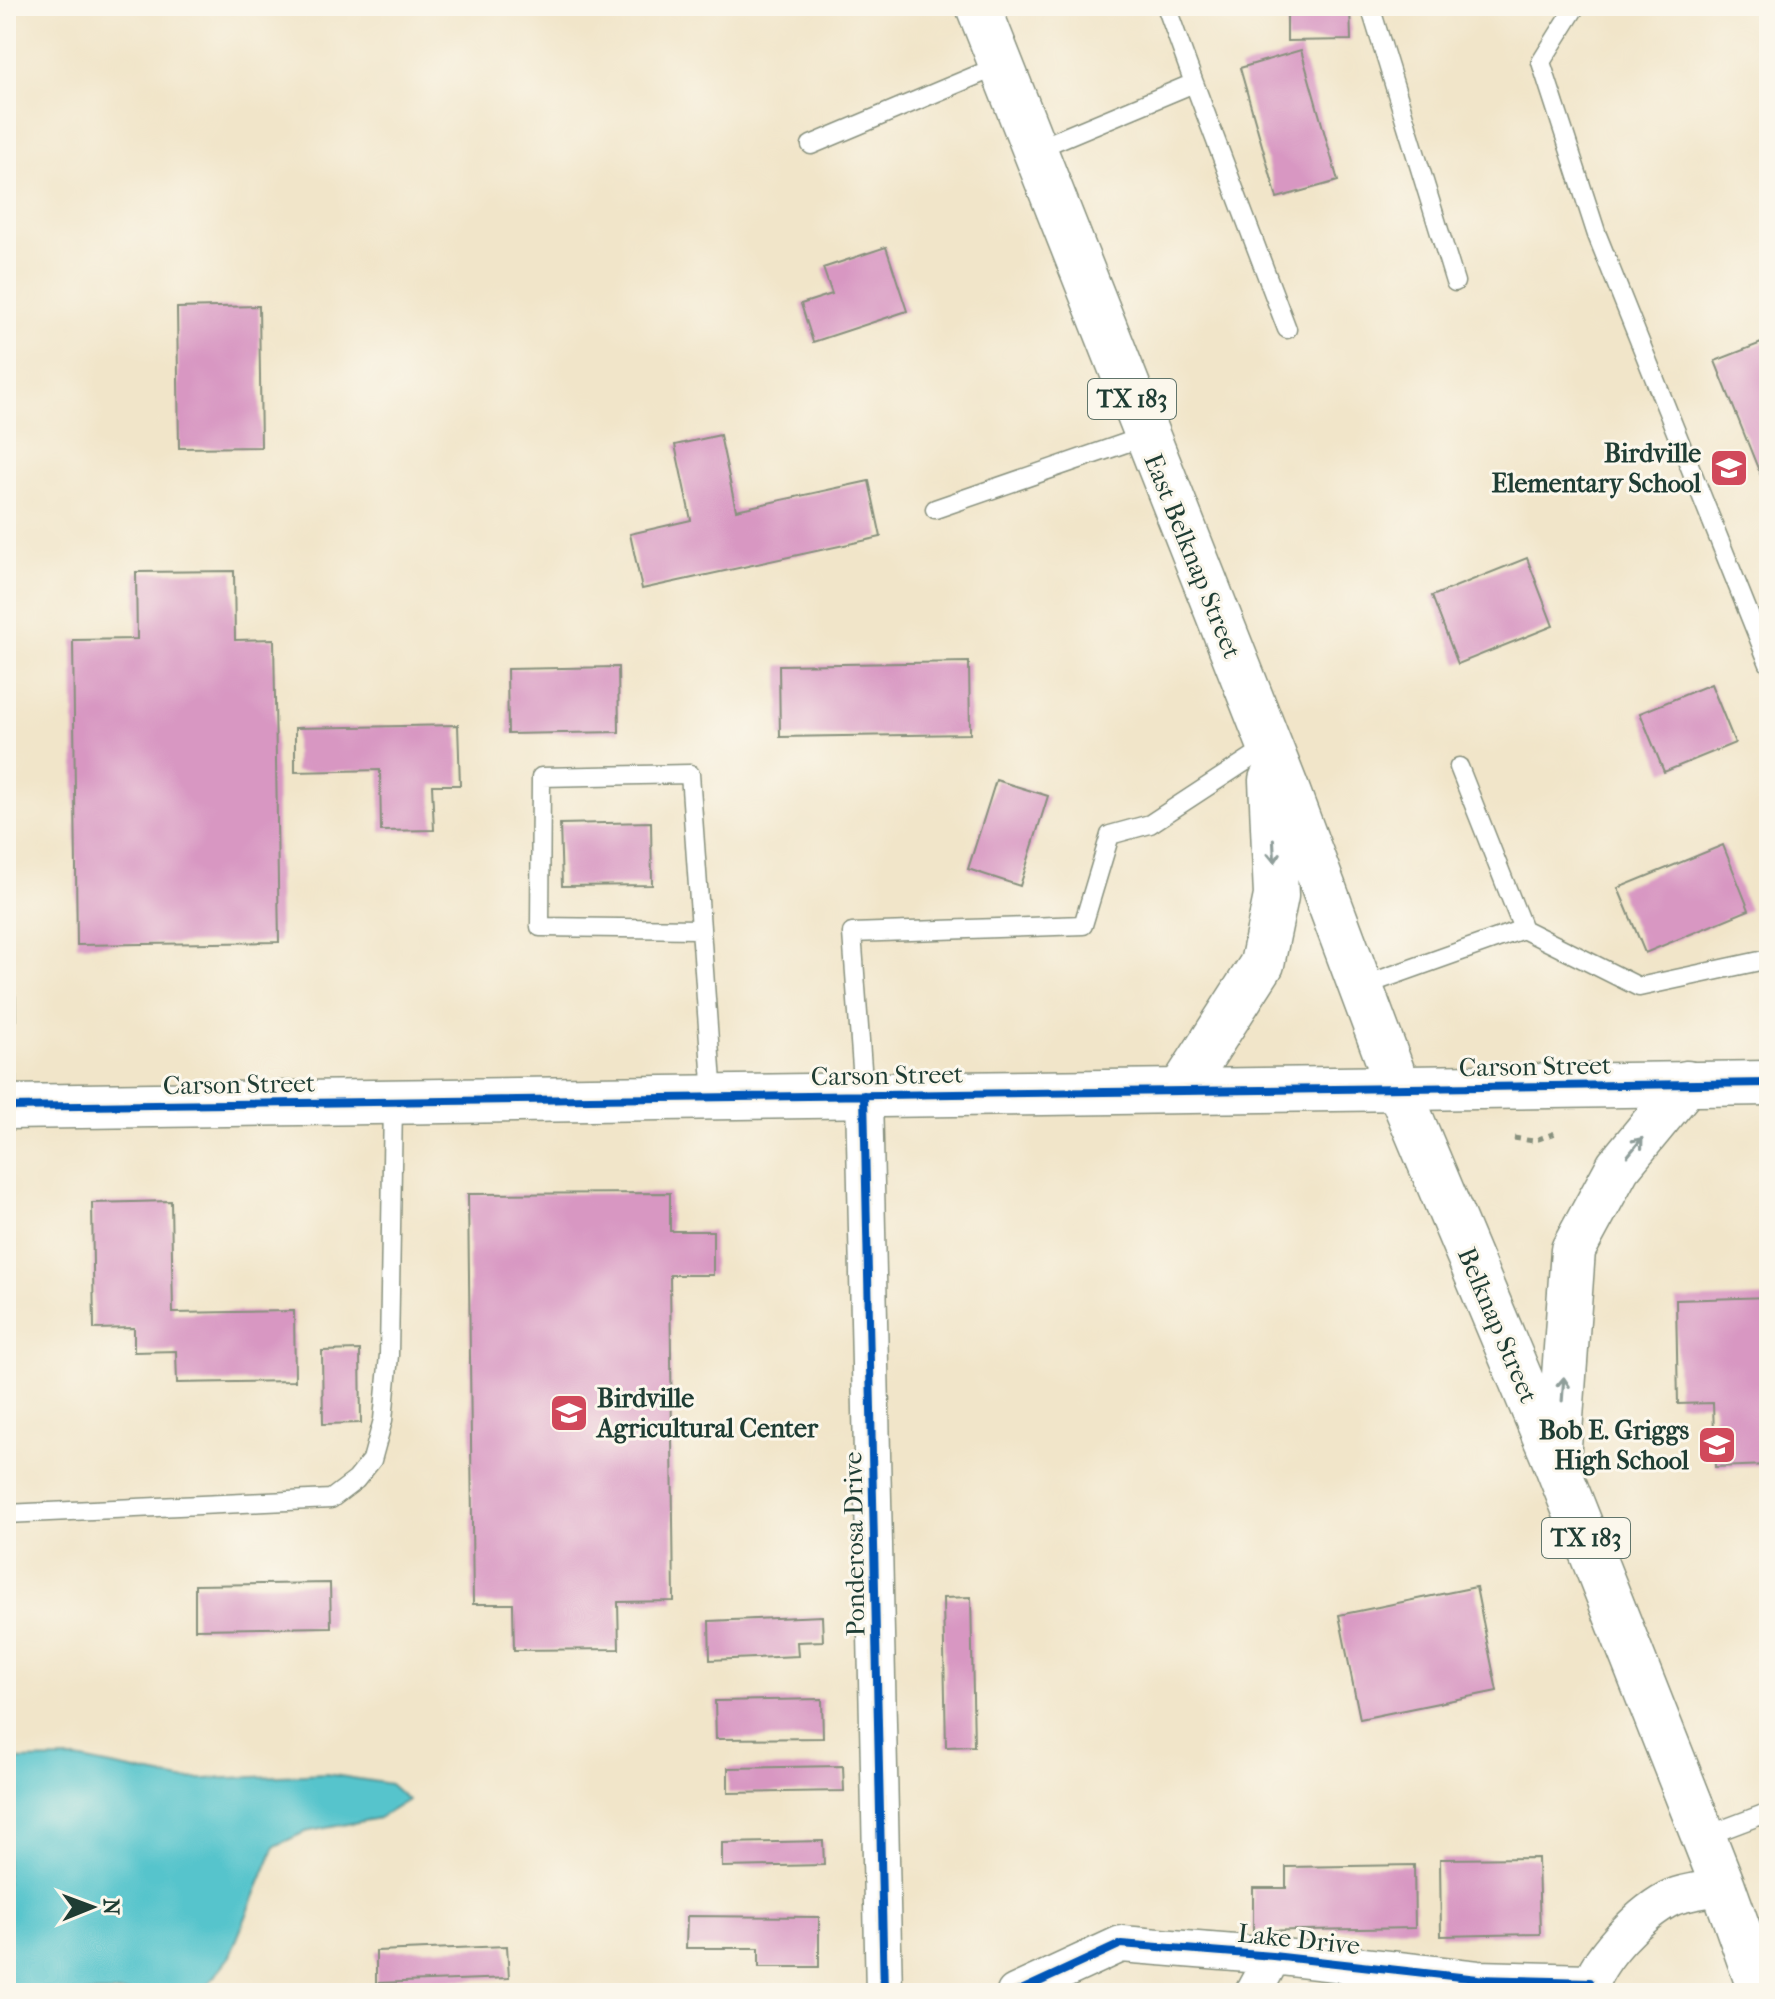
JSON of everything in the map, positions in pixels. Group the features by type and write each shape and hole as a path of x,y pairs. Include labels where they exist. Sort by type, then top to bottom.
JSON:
{"main road":[{"name":"East Belknap Street","path":"978,6 1288,792"},
{"path":"1181,1090 1262,964 1276,896 1269,746"},
{"name":"Belknap Street","path":"1288,792 1398,1087 1557,1466 1723,1886 1761,1993"},
{"path":"1557,1466 1573,1250 1618,1167 1687,1083"},
{"name":"Carson Street","path":"6,1107 1769,1083"}],"street":[{"name":"Ponderosa Drive","path":"864,1095 884,1993"},
{"path":"1589,1988 1595,1970 1634,1924 1673,1897 1723,1886"},
{"name":"Lake Drive","path":"1015,1993 1121,1944 1273,1956 1474,1986 1589,1988"},
{"path":"1253,1993 1273,1956"}],"lane":[{"path":"1166,6 1287,329"},
{"path":"1370,6 1455,282"},
{"path":"1576,6 1541,62 1597,235 1769,664"},
{"path":"811,145 1001,65"},
{"path":"1034,150 1194,83"},
{"path":"935,509 1146,436"},
{"path":"864,1095 852,933 1083,925 1110,835 1150,824 1269,746"},
{"path":"1459,767 1523,929 1639,987 1769,959"},
{"path":"699,929 540,927 541,777 690,774 713,1097"},
{"path":"1360,987 1523,929"},
{"path":"6,997 6,1107"},
{"path":"6,1514 331,1499 356,1480 372,1460 383,1420 389,1355 393,1102"},
{"path":"1703,1837 1769,1812"}],"path":[{"path":"1514,1138 1533,1141 1566,1132"}],"water":[{"path":"77,1759 181,1780 327,1774 390,1784 408,1800 379,1818 305,1832 275,1846 230,1956 201,1993 6,1993 6,1760"}],"building":[{"path":"1287,6 1350,6 1351,40 1287,41"},
{"path":"1301,50 1338,181 1277,198 1240,68"},
{"path":"886,247 907,311 813,342 801,304 832,294 823,268"},
{"path":"259,306 261,447 179,448 177,308"},
{"path":"1769,340 1769,496 1715,361"},
{"path":"720,435 736,510 869,481 881,537 642,589 630,534 691,520 675,445"},
{"path":"1527,558 1553,626 1458,664 1432,596"},
{"path":"234,571 235,640 274,639 279,942 77,945 73,640 137,639 136,572"},
{"path":"969,662 970,734 780,737 779,665"},
{"path":"618,667 619,732 508,734 507,669"},
{"path":"1711,684 1735,743 1664,772 1640,713"},
{"path":"458,725 460,785 432,785 434,830 381,831 380,770 295,772 295,728"},
{"path":"996,780 1048,796 1020,886 968,869"},
{"path":"651,822 652,885 562,886 560,824"},
{"path":"1723,845 1749,910 1645,953 1618,888"},
{"path":"670,1193 670,1231 713,1231 713,1275 670,1275 674,1601 618,1602 619,1649 514,1650 513,1604 473,1604 468,1194"},
{"path":"171,1201 173,1313 294,1311 295,1381 177,1383 176,1351 134,1352 134,1328 94,1329 92,1203"},
{"path":"1769,1297 1769,1465 1715,1467 1713,1403 1678,1404 1676,1300"},
{"path":"360,1350 361,1423 323,1424 322,1351"},
{"path":"330,1583 331,1627 195,1629 195,1585"},
{"path":"1476,1587 1497,1691 1360,1719 1339,1615"},
{"path":"971,1597 974,1746 946,1747 943,1598"},
{"path":"822,1616 823,1641 797,1642 798,1656 710,1660 709,1621"},
{"path":"822,1699 823,1738 716,1739 715,1701"},
{"path":"843,1766 844,1791 728,1793 728,1768"},
{"path":"823,1841 824,1865 722,1867 722,1843"},
{"path":"1538,1858 1540,1934 1441,1936 1440,1859"},
{"path":"1414,1865 1415,1928 1253,1931 1253,1888 1286,1888 1286,1867"},
{"path":"687,1916 819,1917 819,1967 759,1967 759,1948 686,1948"},
{"path":"507,1946 509,1978 376,1983 376,1951"}],"cycle path":[{"path":"6,1107 1769,1083"},
{"path":"864,1095 884,1993"},
{"path":"1015,1993 1121,1944 1273,1956 1478,1979 1590,1982"}],"place":[{"name":"Birdville Elementary School","path":"1729,468"},
{"name":"Birdville Agricultural Center","path":"569,1413"},
{"name":"Bob E. Griggs High School","path":"1717,1445"}]}
